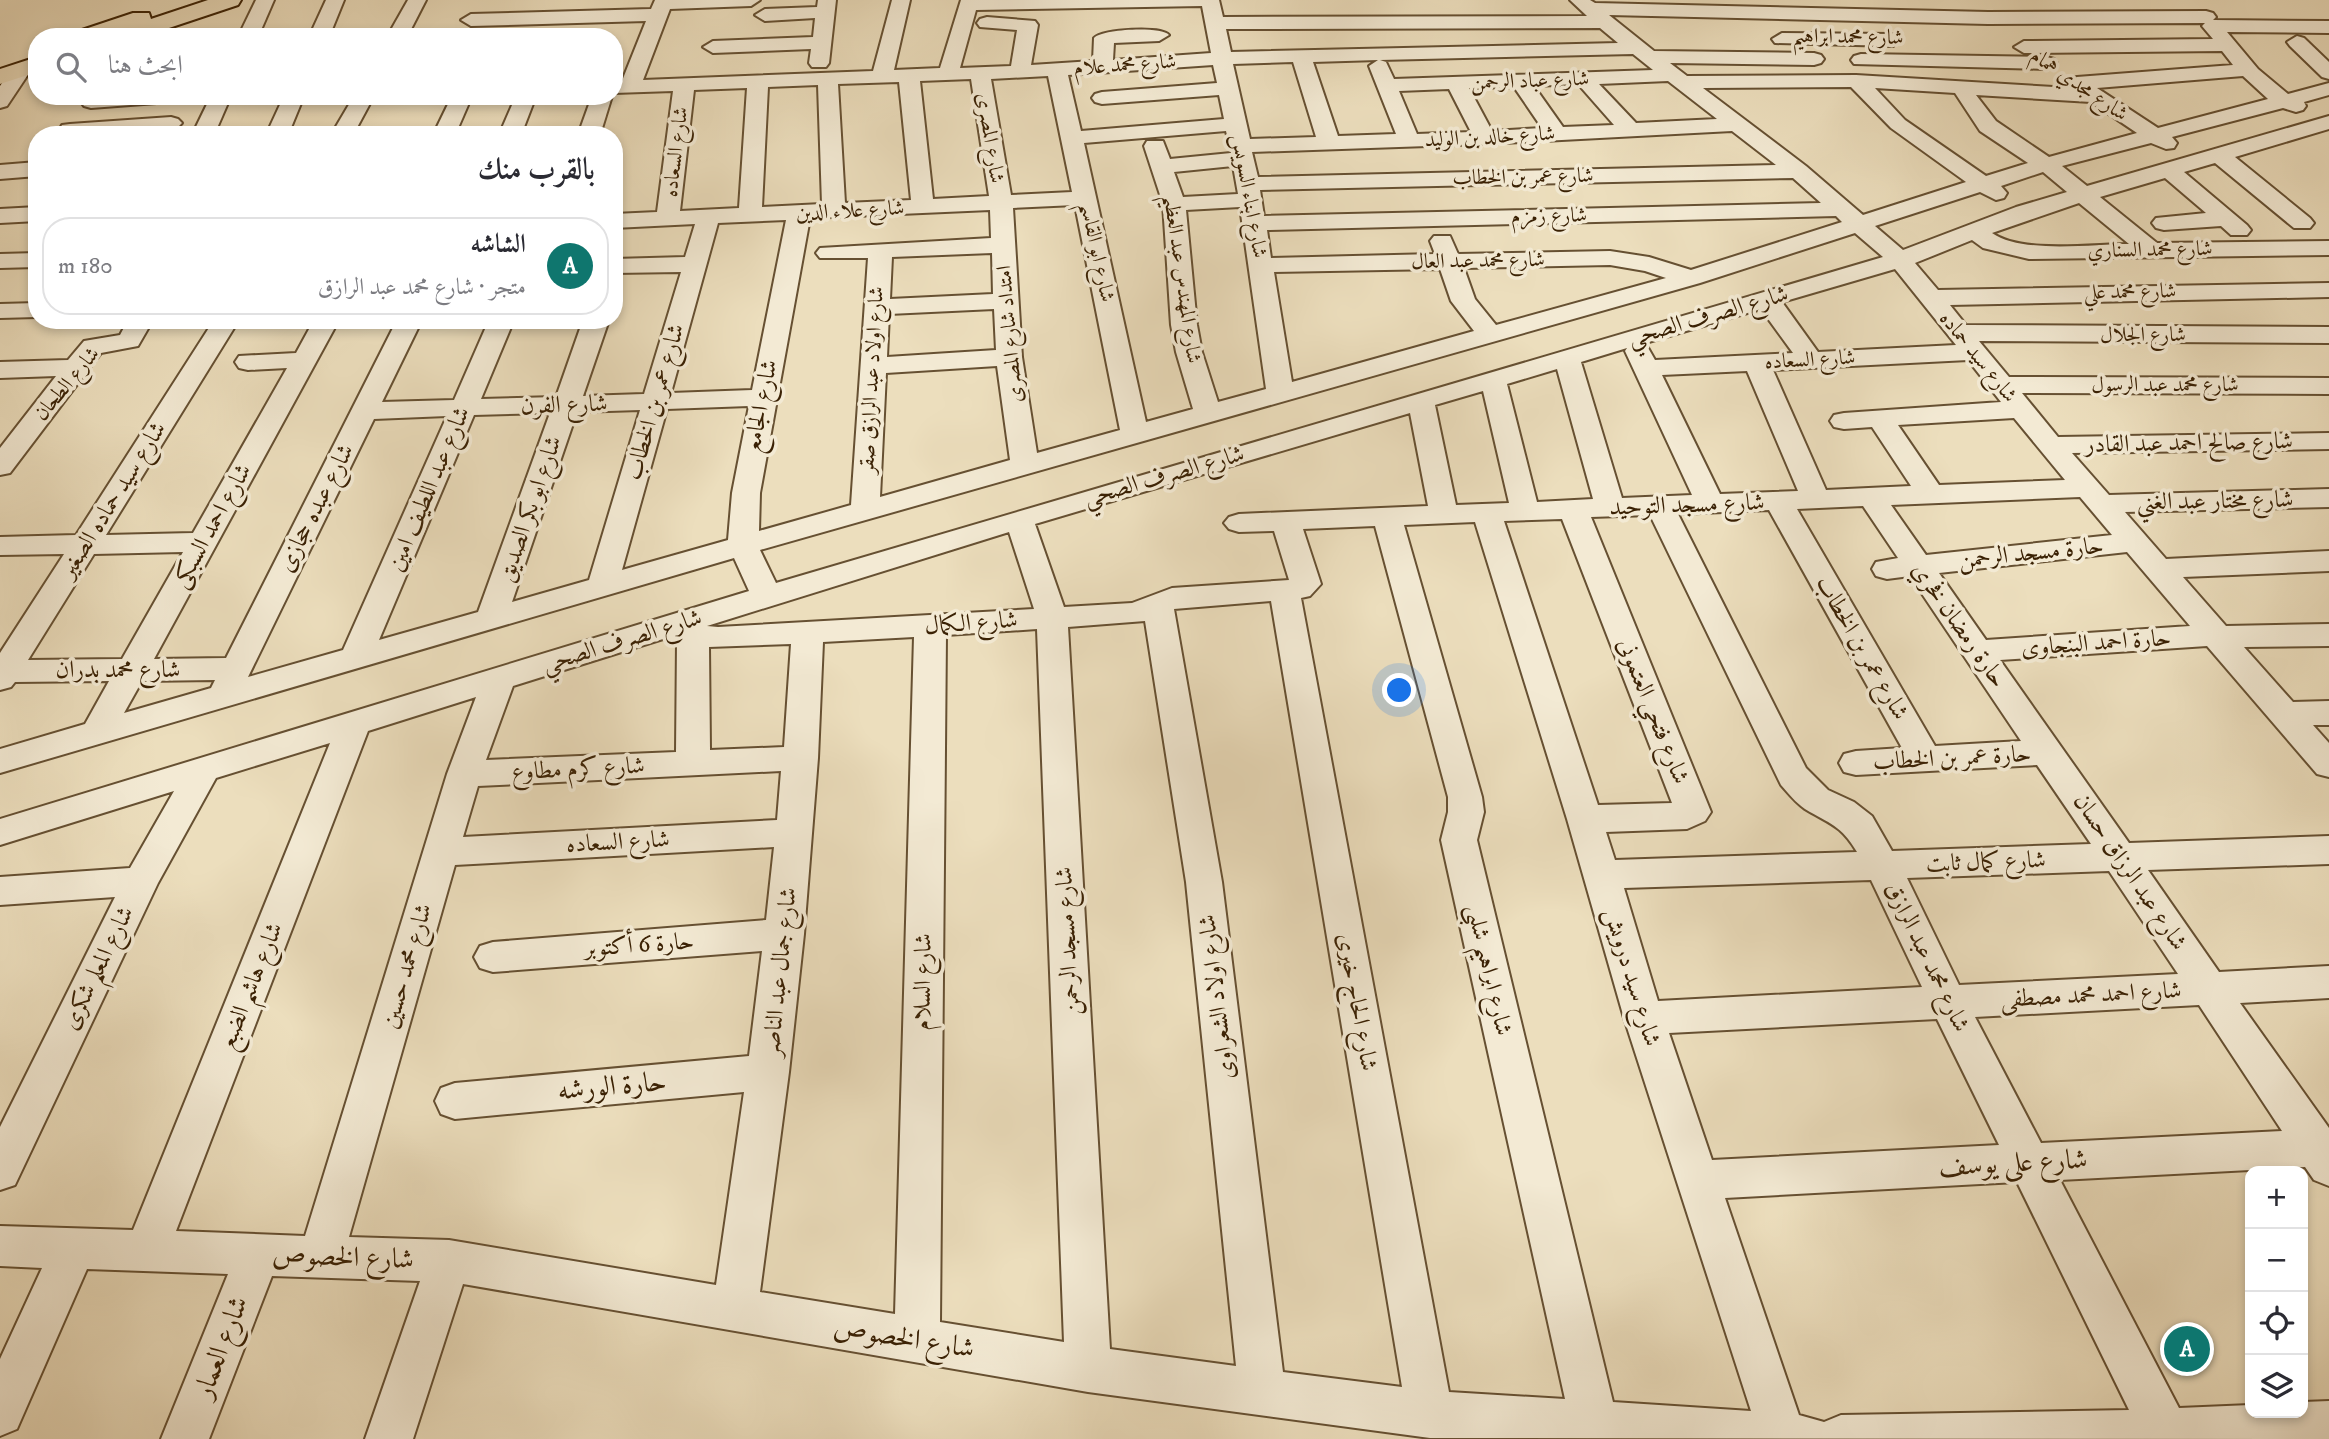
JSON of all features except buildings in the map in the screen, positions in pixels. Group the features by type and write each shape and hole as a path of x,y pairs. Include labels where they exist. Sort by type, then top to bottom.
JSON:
{"main road":[{"path":"133,28 192,0"},
{"path":"139,28 230,0"}],"street":[{"path":"252,28 265,0"},
{"path":"323,28 335,0"},
{"path":"402,28 417,0"},
{"path":"467,28 481,0"},
{"path":"533,28 546,0"},
{"path":"467,28 602,8 751,0"},
{"path":"882,77 901,0"},
{"path":"967,9 1059,2 1210,0"},
{"name":"شارع ابناء السويس","path":"1210,0 1251,202 1280,393"},
{"name":"شارع مجدي همام","path":"1969,0 2015,44 2152,135 2207,158 2302,223"},
{"path":"2191,0 2246,70 2284,100 2329,121"},
{"name":"شارع السعاده","path":"668,219 693,84 713,47 727,1"},
{"path":"623,84 661,6"},
{"path":"765,15 826,6 821,43 822,79 834,212"},
{"path":"594,28 602,8"},
{"path":"967,9 1027,24 1020,72"},
{"path":"948,75 967,9"},
{"path":"2273,9 2329,73"},
{"path":"1103,66 1104,38 1218,41 1619,30 1961,15 1988,18 2209,21 2293,34 2329,27"},
{"name":"شارع محمد علام","path":"623,86 1057,70 1103,66 1218,41 1301,56 1375,54 1619,30"},
{"name":"شارع محمد ابراهيم","path":"1619,30 1834,60 2047,63"},
{"name":"شارع سيد حماده","path":"1619,30 1798,171 1900,260 2020,410 2329,765"},
{"path":"1759,39 1908,41"},
{"path":"713,47 821,43"},
{"path":"2015,44 2227,45"},
{"path":"1375,54 1409,141"},
{"path":"1301,56 1329,143"},
{"path":"0,102 19,65"},
{"name":"شارع ابو القاسم","path":"1057,70 1135,434"},
{"path":"2077,83 2246,70"},
{"name":"شارع المصرى","path":"980,73 1001,203"},
{"path":"909,76 923,207"},
{"path":"1584,79 1630,130"},
{"name":"شارع عباد الرحمن","path":"1387,85 1584,79 1856,81 2096,96"},
{"path":"1520,81 1557,134"},
{"path":"1856,81 1898,124 2024,212"},
{"path":"750,216 758,82"},
{"path":"1456,83 1485,138"},
{"path":"1102,98 1227,88"},
{"path":"1962,89 1988,126 2013,145 2046,164 2151,250"},
{"name":"شارع الصرف الصحي","path":"0,761 97,732 229,683 356,657 1025,464 1691,278 1853,217 2329,89"},
{"path":"73,126 88,105"},
{"path":"208,126 217,105"},
{"path":"281,126 290,105"},
{"path":"347,126 359,105"},
{"path":"448,126 458,105"},
{"path":"514,126 522,105"},
{"path":"592,126 599,105"},
{"name":"شارع الصرف الصحي","path":"11,828 1019,519 1900,260 2024,212 2329,121"},
{"path":"137,126 171,123"},
{"name":"شارع خالد بن الوليد","path":"1240,143 1409,141 1739,124"},
{"path":"1072,138 1240,143"},
{"name":"شارع المهندس عبد العظيم","path":"1208,413 1189,352 1184,325 1174,204 1158,156 1240,143"},
{"path":"2248,146 2316,148"},
{"path":"2164,223 2233,225 2168,169"},
{"path":"0,173 28,170"},
{"name":"شارع عمر بن الخطاب","path":"1251,202 1798,171"},
{"name":"شارع علاء الدين","path":"623,221 1086,198"},
{"path":"1174,204 1251,202"},
{"name":"شارع زمزم","path":"1251,202 1434,218 1853,217"},
{"name":"امتداد شارع المصرى","path":"1001,203 1009,357 1025,464"},
{"path":"0,216 28,214"},
{"name":"شارع الجامع","path":"766,596 743,545 747,481 799,214"},
{"name":"شارع عمر بن الخطاب","path":"603,586 708,218"},
{"path":"1434,218 1463,301 1490,334"},
{"name":"شارع محمد السناري","path":"1976,232 1991,243 2029,252 2329,248"},
{"path":"828,253 1003,245"},
{"name":"شارع اولاد عبد الرازق صقر","path":"865,510 880,250"},
{"name":"شارع محمد عبد العال","path":"1262,265 1610,258 1649,264 1691,278"},
{"path":"0,261 28,260"},
{"path":"623,267 695,264"},
{"name":"شارع محمد علي","path":"1931,298 2328,291"},
{"path":"1767,299 1811,360"},
{"path":"877,307 1006,301"},
{"path":"0,311 28,317"},
{"path":"1536,321 1571,356 1610,508"},
{"name":"شارع الطحان","path":"0,467 13,433 76,368 94,345 132,339 137,329"},
{"name":"شارع سيد حماده الصغير","path":"2,674 221,329"},
{"name":"شارع احمد السبكى","path":"97,732 322,329"},
{"name":"شارع عبده حجازى","path":"229,683 405,329"},
{"name":"شارع عبد اللطيف امين","path":"356,657 498,329"},
{"name":"شارع ابو بكر الصديق","path":"491,618 593,329"},
{"name":"شارع الجلال","path":"1966,343 2329,335"},
{"path":"1633,338 1710,504"},
{"name":"شارع السعاده","path":"1646,368 1811,360 1966,343"},
{"path":"873,366 1009,357"},
{"path":"248,362 305,360"},
{"path":"1758,363 1816,499"},
{"path":"0,370 76,368"},
{"path":"1493,379 1525,511"},
{"name":"شارع محمد عبد الرسول","path":"2000,385 2329,386"},
{"name":"شارع الفرن","path":"364,411 763,398"},
{"path":"1421,400 1444,515"},
{"path":"1844,421 2020,410"},
{"path":"1880,419 1931,495"},
{"name":"شارع صالح احمد عبد القادر","path":"2050,445 2329,441"},
{"name":"شارع مسجد التوحيد","path":"1238,523 1931,495 2094,496"},
{"name":"شارع مختار عبد الغني","path":"2094,496 2329,498"},
{"name":"حارة رمضان فخري","path":"1871,497 2048,752"},
{"name":"شارع عمر بن الخطاب","path":"1778,501 1925,759"},
{"name":"شارع محمد عبد الرازق","path":"1660,506 1793,776 1816,799 1842,811 1860,825 1882,866 2028,1162 2158,1435"},
{"name":"شارع فتحي العتمونى","path":"1573,509 1693,812 1686,816 1585,819"},
{"name":"شارع سيد درويش","path":"1487,513 1585,819 1644,1018 1783,1438"},
{"name":"شارع ابراهيم شلبى","path":"1387,517 1465,797 1466,812 1459,840 1595,1426"},
{"name":"شارع مسجد الرحمن","path":"1019,519 1052,617 1088,1369"},
{"path":"1284,589 1299,589 1306,584 1286,521"},
{"name":"حارة مسجد الرحمن","path":"1887,569 2133,541"},
{"path":"0,546 204,542"},
{"path":"2156,569 2329,561"},
{"name":"شارع الكمال","path":"655,631 670,630 693,636 718,638 1136,613 1180,597 1284,589"},
{"name":"شارع الحاج خيرى","path":"1284,589 1458,1423"},
{"name":"شارع اولاد الشعراوى","path":"1158,603 1204,882 1262,1393"},
{"name":"شارع السلام","path":"917,1340 930,625"},
{"name":"شارع جمال عبد الناصر","path":"735,1310 769,1072 785,934 802,758 808,633"},
{"name":"حارة احمد البنجاوى","path":"1977,650 2217,636 2329,635"},
{"path":"693,636 693,763"},
{"name":"شارع محمد بدران","path":"2,674 132,670 229,683"},
{"name":"شارع محمد حسين","path":"321,1256 464,774 500,678"},
{"path":"2283,714 2329,713"},
{"name":"شارع هاشم الضبع","path":"147,1250 355,722"},
{"name":"حارة عمر بن الخطاب","path":"1856,763 2048,752"},
{"name":"شارع عبد الرزاق حسان","path":"2048,752 2324,1154"},
{"name":"شارع كرم مطاوع","path":"464,774 802,758"},
{"name":"شارع المعلم شكرى","path":"0,1171 141,881 204,769"},
{"path":"0,858 11,828"},
{"name":"شارع السعاده","path":"441,852 795,832"},
{"name":"شارع كمال ثابت","path":"1601,875 2329,850"},
{"path":"0,891 141,881"},
{"name":"حارة 6 أكتوبر","path":"493,957 785,934"},
{"name":"شارع احمد محمد مصطفى","path":"1644,1018 2329,982"},
{"name":"حارة الورشه","path":"455,1101 769,1072"},
{"name":"شارع على يوسف","path":"1698,1180 2028,1162 2324,1154"},
{"name":"شارع الخصوص","path":"0,1246 449,1261 1088,1369 1458,1423 1595,1426 1808,1439"},
{"path":"0,1412 74,1248"},
{"name":"شارع العمار","path":"185,1439 258,1254"},
{"path":"389,1439 449,1261"},
{"path":"1842,1439 2158,1435 2329,1425"}],"place":[{"name":"الشاشه","path":"2187,1349"}]}
